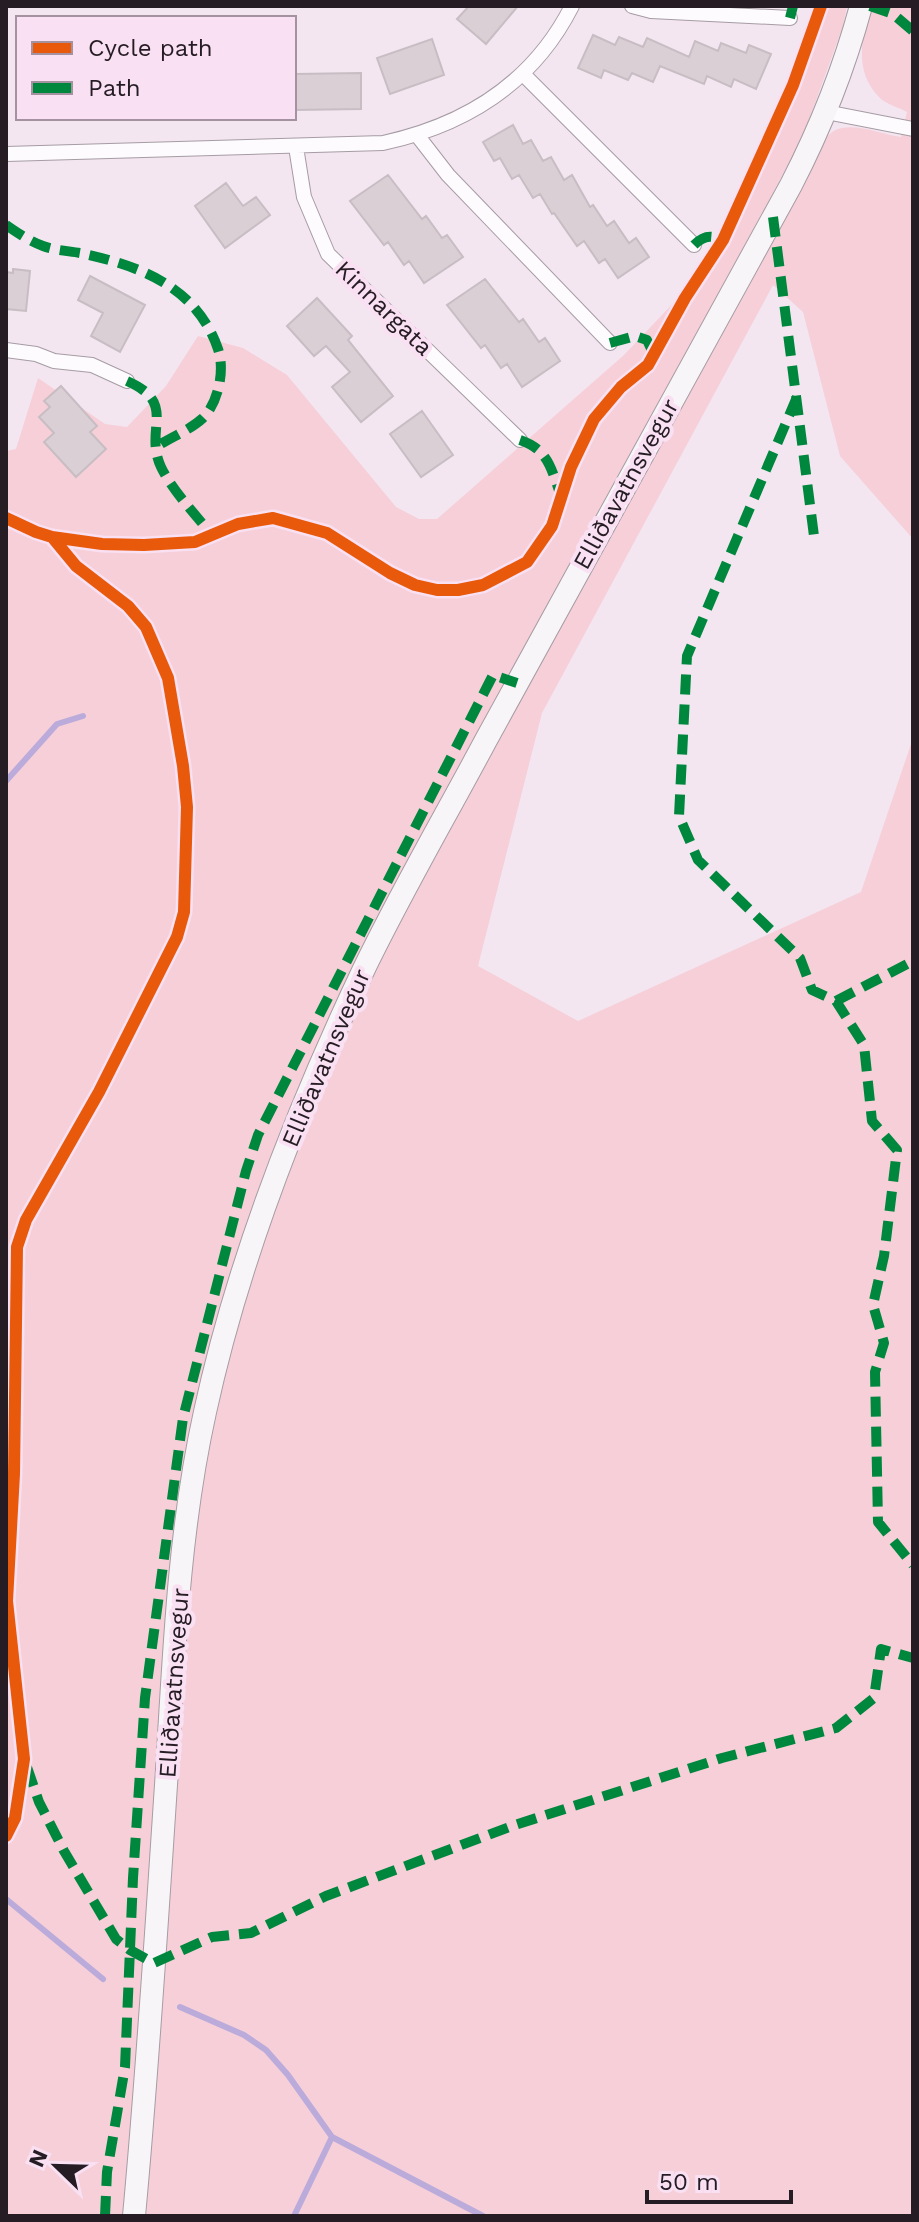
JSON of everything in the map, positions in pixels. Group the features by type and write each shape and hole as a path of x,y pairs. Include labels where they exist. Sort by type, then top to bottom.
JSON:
{"main road":[{"name":"Elliðavatnsvegur","path":"134,2216 148,2067 174,1647 188,1512 204,1416 227,1321 244,1267 307,1098 365,967 591,545 785,196 826,112 844,66 861,6"}],"street":[{"path":"6,154 383,143 417,135 480,106 523,74 541,56 572,6"},
{"path":"632,6 651,11 790,18"},
{"path":"523,74 694,245"},
{"path":"826,112 913,129"},
{"path":"417,135 448,175 610,343"},
{"name":"Kinnargata","path":"296,147 304,197 328,254 520,440"},
{"path":"6,350 36,354 54,361 92,365 127,381"}],"shaded area":[{"path":"827,6 847,6 843,26 802,139 368,942 212,1345 128,2216 6,2216 6,451 16,449 38,378 105,424 127,427 166,386 198,336 243,348 287,375 396,507 419,519 437,519 624,355 717,257 742,211 796,93"},
{"path":"871,6 913,6 913,539 840,456 803,312 773,285 542,713 478,966 578,1021 861,892 913,738 913,2216 146,2216 186,1604 209,1437 238,1313 288,1165 327,1070 405,909 826,138 841,128 851,127 901,137 907,112 879,97 871,87 863,65 863,41"}],"building":[{"path":"469,6 518,6 486,44 457,19"},
{"path":"593,35 615,45 619,37 643,47 647,38 689,57 695,41 718,51 721,43 746,53 749,45 771,54 756,89 734,79 731,87 707,76 704,84 660,66 653,82 632,73 628,80 604,70 601,78 578,68"},
{"path":"432,39 444,75 390,94 377,58"},
{"path":"361,73 361,109 296,110 296,74"},
{"path":"513,125 523,144 531,140 543,161 551,157 564,180 572,175 590,207 593,205 607,226 614,221 629,243 636,238 649,257 618,278 605,259 599,263 584,241 577,246 540,194 533,198 519,175 512,179 500,158 494,161 483,142"},
{"path":"388,175 422,219 426,216 442,238 447,235 463,257 424,283 409,261 404,265 388,242 384,245 350,201"},
{"path":"226,183 243,206 256,197 270,215 225,248 195,206"},
{"path":"13,269 30,271 26,311 6,309 6,272 13,273"},
{"path":"90,276 145,305 120,352 91,336 103,313 78,300"},
{"path":"485,279 519,322 523,319 539,342 545,338 560,361 522,387 507,364 501,368 485,345 481,348 447,305"},
{"path":"317,298 352,336 348,340 393,396 361,422 332,387 350,372 326,346 314,356 287,326"},
{"path":"61,386 97,426 90,432 106,449 76,477 44,442 54,433 39,417 50,407 44,401"},
{"path":"422,411 453,455 421,477 390,434"}],"waterway":[{"path":"6,781 57,724 83,716"},
{"path":"6,1899 103,1979"},
{"path":"180,2007 244,2035 266,2050 288,2075 332,2137 483,2216"},
{"path":"294,2216 332,2137"}],"marked path":[{"path":"790,18 793,6"},
{"path":"870,6 893,14 913,31"},
{"path":"773,217 814,536"},
{"path":"6,225 43,246 107,259 147,274 182,296 197,310 218,349 221,366 219,385 213,403 203,418 156,447"},
{"path":"694,245 707,237 723,240"},
{"path":"610,343 635,336 647,340 654,355"},
{"path":"127,381 152,399 156,408 155,440 161,467 177,493 211,534"},
{"path":"797,397 687,656 679,816 698,860 800,958 812,990 836,1001 864,1045 872,1121 897,1150 884,1256 873,1305 884,1343 875,1372 878,1522 913,1565"},
{"path":"520,440 543,455 561,496"},
{"path":"105,2216 107,2172 125,2067 145,1698 183,1418 246,1171 258,1135 493,675 517,683"},
{"path":"836,1001 913,961"},
{"path":"27,1767 39,1802 64,1851 116,1939 154,1963 212,1937 251,1933 326,1896 512,1826 722,1758 836,1728 874,1698 881,1649 913,1658"}],"cycle path":[{"path":"6,518 52,537 102,544 144,545 195,542 238,524 273,518 327,533 390,573 415,585 437,590 483,585 527,562 552,526 571,467 594,419 621,387 648,365 685,298 723,240 793,85 821,6"},
{"path":"6,1836 15,1818 24,1759 7,1601 14,1474 17,1247 26,1220 99,1092 177,937 184,912 187,807 168,678 146,627 128,606 76,566 52,537"}]}
